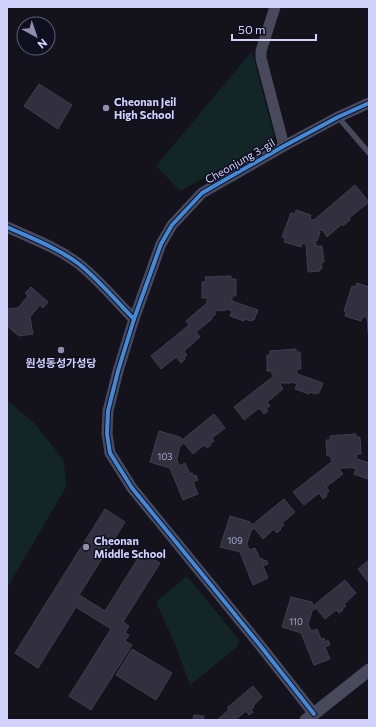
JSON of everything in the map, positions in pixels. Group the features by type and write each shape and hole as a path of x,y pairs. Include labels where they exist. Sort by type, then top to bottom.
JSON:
{"street":[{"path":"274,7 260,58 284,146"},
{"name":"Cheonjung 3-gil","path":"310,717 264,650 132,488 110,453 107,434 108,411 134,319 162,244 172,225 202,193 284,146 338,117 369,103"},
{"path":"7,227 54,249 78,264 93,277 134,319"},
{"path":"310,717 369,670"}],"lane":[{"path":"338,117 369,153"}],"green space":[{"path":"252,51 274,137 270,142 180,191 156,166"},
{"path":"7,400 35,424 64,461 66,487 7,588"},
{"path":"187,576 239,640 237,647 190,685 176,646 156,602"}],"building":[{"path":"39,84 72,105 58,129 24,106"},
{"path":"355,185 369,202 349,218 350,220 343,226 342,224 327,237 322,229 319,232 317,241 315,240 316,246 322,246 324,262 321,262 322,269 320,269 320,271 308,272 306,244 302,243 301,247 284,242 285,238 282,237 291,213 295,214 296,210 311,215 310,219 314,220"},
{"path":"231,276 231,279 236,279 236,296 232,296 232,301 258,310 254,320 251,321 245,319 244,321 230,316 232,311 226,309 217,311 217,309 214,312 216,314 211,318 212,319 196,332 200,337 184,351 187,355 184,357 185,359 181,363 176,357 161,369 151,356 189,325 186,321 207,303 207,298 202,298 202,282 206,281 205,277"},
{"path":"357,283 369,287 369,343 367,318 363,316 361,321 345,316 346,312 344,311 352,286 355,287"},
{"path":"31,287 48,302 43,308 40,305 30,317 33,334 19,336 7,326 7,309 18,308 28,296 25,293"},
{"path":"296,349 296,352 300,352 301,369 297,369 297,374 323,383 319,393 316,394 310,392 309,394 295,389 297,384 291,382 281,383 280,384 283,389 267,402 270,406 266,409 268,411 264,414 259,408 244,420 234,407 275,375 272,375 272,371 267,371 267,355 270,355 270,351"},
{"path":"214,414 225,428 212,438 214,441 210,444 211,445 207,448 204,445 193,454 184,443 180,446 177,459 179,466 185,463 190,474 192,473 194,476 196,475 198,480 193,482 198,494 183,500 170,468 150,462 159,431 180,437 182,440"},
{"path":"356,434 356,437 360,437 361,454 356,454 357,459 369,463 368,479 354,474 356,469 350,467 340,468 339,469 343,474 326,487 329,491 326,494 327,496 323,499 319,493 304,505 293,492 334,460 331,460 331,456 327,456 326,440 330,440 330,436"},
{"path":"284,499 295,512 282,523 284,525 277,533 274,529 263,539 254,528 251,531 247,543 249,550 255,548 260,559 262,558 264,561 266,560 268,564 263,566 268,578 253,585 240,552 220,547 230,516 250,522 252,525"},
{"path":"105,509 125,522 79,595 105,611 142,552 160,563 123,622 129,626 125,633 129,635 125,641 132,645 91,710 69,696 111,629 76,607 38,668 15,653"},
{"path":"369,560 369,581 368,582 358,569"},
{"path":"345,580 356,593 344,604 346,606 342,609 343,610 339,613 336,610 325,619 316,608 312,611 308,624 311,631 317,629 321,639 324,638 325,642 328,640 330,645 325,647 330,659 314,665 301,633 282,627 291,597 312,602 313,606"},
{"path":"132,649 172,673 156,700 116,675"},
{"path":"253,686 262,697 253,706 254,707 251,710 253,712 249,715 246,711 236,719 237,720 217,720 229,710 227,708"},
{"path":"194,715 204,716 203,719 209,720 193,720"}],"cycle path":[{"path":"314,714 132,488 110,453 107,434 108,411 118,371 134,319 161,244 172,225 202,193 284,146 338,117 369,103"},
{"path":"7,227 35,239 71,258 86,270 134,319"}],"place":[{"name":"Cheonan Jeil High School","path":"106,108"},
{"name":"원성동성가성당","path":"61,350"},
{"name":"Cheonan Middle School","path":"86,547"}]}
